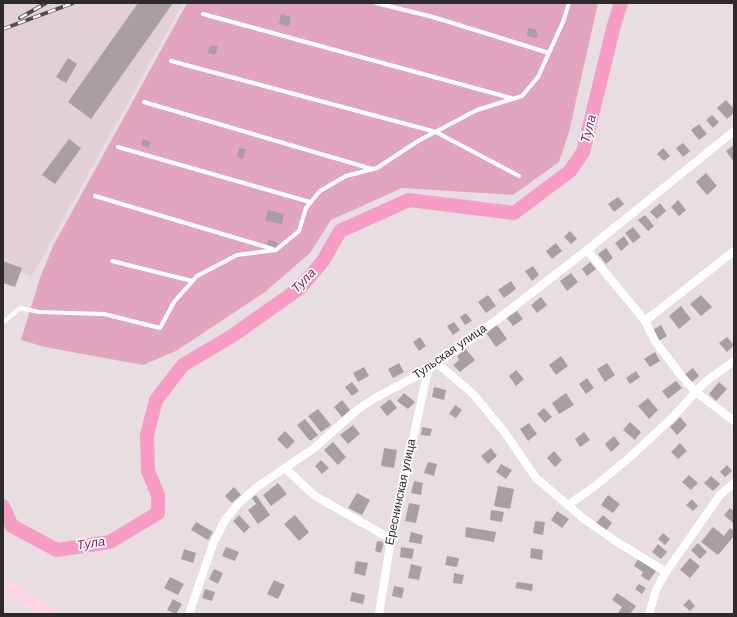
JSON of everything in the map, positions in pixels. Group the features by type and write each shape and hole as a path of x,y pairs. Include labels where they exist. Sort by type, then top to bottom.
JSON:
{"main road":[{"path":"3,585 52,614"}],"street":[{"name":"Тульская улица","path":"189,614 213,544 225,520 239,503 257,487 313,449 357,410 428,370 587,250 734,131"},
{"path":"587,250 645,321 655,341 696,392 734,421"},
{"path":"645,321 734,252"},
{"path":"568,505 595,486 629,458 672,418 705,382 734,361"},
{"path":"437,363 472,394 503,430 536,478 568,505 617,542 666,572"},
{"name":"Ереснинская улица","path":"379,614 391,539 428,370"},
{"path":"285,468 315,496 391,539"},
{"path":"653,612 656,590 666,572 720,495 734,483"}],"lane":[{"path":"376,3 433,17 549,53"},
{"path":"3,318 5,321 20,308 39,312 104,314 160,328 174,302 197,276 237,255 276,250 299,231 306,208 320,191 346,176 373,169 477,110 522,96 538,77 563,22 569,3"},
{"path":"203,14 512,99"},
{"path":"171,60 436,132 519,176"},
{"path":"144,102 373,169"},
{"path":"118,147 310,202"},
{"path":"95,196 276,250"},
{"path":"112,261 192,281"}],"shaded area":[{"path":"3,3 183,3 32,276 3,267"},
{"path":"187,3 598,3 569,132 559,162 513,195 402,188 331,220 310,253 265,292 176,351 143,365 45,347 21,340 40,278 53,246"}],"building":[{"path":"138,3 173,3 91,119 68,102"},
{"path":"281,14 291,17 289,27 279,24"},
{"path":"528,28 535,29 538,35 536,38 527,36"},
{"path":"210,45 218,47 215,55 208,53"},
{"path":"68,58 77,64 66,83 56,77"},
{"path":"726,100 734,109 734,113 727,119 717,108"},
{"path":"712,115 719,122 713,128 706,120"},
{"path":"699,124 707,134 699,140 691,130"},
{"path":"69,139 81,148 55,184 42,175"},
{"path":"143,139 151,142 149,148 141,145"},
{"path":"683,143 690,151 683,157 676,148"},
{"path":"734,145 734,162 726,151"},
{"path":"239,148 246,149 243,159 237,157"},
{"path":"663,148 670,156 664,161 657,154"},
{"path":"706,173 717,186 707,195 696,182"},
{"path":"618,197 624,204 614,212 608,204"},
{"path":"678,200 686,210 679,216 671,207"},
{"path":"660,203 666,211 657,219 650,212"},
{"path":"268,210 284,214 282,224 265,221"},
{"path":"645,215 654,226 648,231 638,220"},
{"path":"633,227 641,237 633,243 625,233"},
{"path":"570,231 577,239 571,244 564,237"},
{"path":"624,236 629,244 621,251 615,243"},
{"path":"269,239 278,243 275,249 266,245"},
{"path":"556,243 562,251 552,259 546,251"},
{"path":"606,248 613,258 606,264 598,254"},
{"path":"3,261 22,268 15,287 3,283"},
{"path":"590,262 596,269 587,276 582,269"},
{"path":"533,266 539,275 532,281 525,271"},
{"path":"571,273 578,282 567,291 560,281"},
{"path":"511,281 516,289 504,298 498,290"},
{"path":"488,295 496,306 486,313 478,302"},
{"path":"701,295 712,307 701,316 690,304"},
{"path":"541,297 547,305 537,313 531,305"},
{"path":"681,306 691,319 679,329 669,316"},
{"path":"517,311 523,319 513,326 507,318"},
{"path":"466,313 472,321 465,325 460,317"},
{"path":"454,322 460,330 453,335 447,326"},
{"path":"497,325 507,339 496,347 486,333"},
{"path":"661,325 667,336 659,341 653,330"},
{"path":"420,337 426,346 419,351 413,342"},
{"path":"727,337 734,345 727,352 719,343"},
{"path":"466,349 475,360 460,372 453,365 459,360 457,356"},
{"path":"655,352 660,361 650,367 644,359"},
{"path":"561,356 568,366 556,375 549,365"},
{"path":"399,363 404,372 393,378 388,369"},
{"path":"607,363 615,375 605,382 597,369"},
{"path":"364,367 369,376 358,382 353,373"},
{"path":"693,368 699,376 689,384 683,376"},
{"path":"516,370 524,379 516,386 509,376"},
{"path":"636,371 640,377 630,384 626,378"},
{"path":"587,378 594,388 586,394 579,384"},
{"path":"676,381 682,388 668,399 662,391"},
{"path":"352,382 359,391 352,396 345,387"},
{"path":"719,382 727,389 716,401 709,394"},
{"path":"434,387 446,390 444,400 432,397"},
{"path":"404,393 415,402 408,409 397,401"},
{"path":"566,393 574,405 559,414 552,403"},
{"path":"648,398 658,410 649,419 638,406"},
{"path":"390,399 397,408 387,416 380,407"},
{"path":"342,400 350,410 342,417 334,407"},
{"path":"455,405 462,410 456,418 449,414"},
{"path":"544,408 552,417 545,423 537,414"},
{"path":"318,409 331,425 321,432 308,416"},
{"path":"680,417 687,425 677,435 670,427"},
{"path":"305,419 318,435 310,441 297,425"},
{"path":"630,422 641,432 635,440 623,430"},
{"path":"529,423 537,434 528,441 520,429"},
{"path":"353,425 360,434 348,444 340,435"},
{"path":"422,427 432,429 430,436 421,435"},
{"path":"285,431 295,441 287,449 277,439"},
{"path":"584,432 590,440 580,447 575,439"},
{"path":"614,436 620,444 611,452 605,444"},
{"path":"333,442 346,457 338,465 324,450"},
{"path":"680,443 687,451 678,459 671,452"},
{"path":"384,448 397,450 394,468 381,466"},
{"path":"491,448 497,456 488,464 481,456"},
{"path":"554,451 562,460 555,467 547,458"},
{"path":"321,460 329,468 322,474 315,466"},
{"path":"428,462 437,464 434,476 424,473"},
{"path":"501,464 512,470 506,479 496,472"},
{"path":"727,465 732,471 725,477 720,472"},
{"path":"689,475 698,483 691,490 682,482"},
{"path":"711,476 720,484 713,491 704,483"},
{"path":"414,481 423,483 421,495 411,493"},
{"path":"278,483 287,494 271,506 263,495"},
{"path":"498,486 514,489 510,509 494,506"},
{"path":"234,487 241,495 232,503 225,496"},
{"path":"357,493 370,500 362,515 348,508"},
{"path":"256,495 270,515 258,524 248,510 256,504 252,498"},
{"path":"608,495 620,504 613,513 601,505"},
{"path":"692,499 698,506 693,511 686,505"},
{"path":"409,503 420,505 416,523 405,521"},
{"path":"730,508 734,511 733,523 724,515"},
{"path":"491,510 504,512 502,522 490,520"},
{"path":"557,511 569,519 562,528 551,520"},
{"path":"239,515 250,527 244,533 233,521"},
{"path":"295,515 309,532 299,541 284,524"},
{"path":"603,515 612,523 606,531 596,523"},
{"path":"535,521 545,522 543,535 533,533"},
{"path":"196,522 213,532 208,540 191,530"},
{"path":"466,527 496,532 494,542 465,537"},
{"path":"713,527 724,536 730,528 734,531 734,536 718,555 701,542"},
{"path":"411,532 423,535 421,544 409,542"},
{"path":"663,533 670,539 665,545 658,539"},
{"path":"377,541 384,542 381,553 375,551"},
{"path":"698,543 707,552 700,559 691,550"},
{"path":"658,544 667,552 661,559 652,552"},
{"path":"226,547 239,552 235,561 222,556"},
{"path":"401,547 414,549 412,559 400,557"},
{"path":"531,548 543,550 542,560 530,558"},
{"path":"184,549 196,553 193,563 181,559"},
{"path":"447,556 459,558 457,567 445,565"},
{"path":"690,558 700,566 690,578 680,570"},
{"path":"638,559 656,571 649,581 641,576 643,572 634,566"},
{"path":"356,561 368,563 365,576 354,573"},
{"path":"411,564 422,567 419,580 408,578"},
{"path":"214,569 223,573 218,584 209,579"},
{"path":"454,573 464,575 462,584 453,583"},
{"path":"170,577 184,584 178,595 164,588"},
{"path":"274,580 285,585 278,599 267,594"},
{"path":"517,582 533,584 532,591 515,588"},
{"path":"639,584 646,588 642,594 635,589"},
{"path":"394,586 404,588 402,598 392,596"},
{"path":"205,589 215,592 212,601 202,598"},
{"path":"352,592 365,595 363,604 350,601"},
{"path":"617,593 636,606 630,614 618,613 622,607 612,600"},
{"path":"173,599 182,604 176,614 167,610"},
{"path":"689,599 695,606 690,611 683,605"}],"waterway":[{"name":"Тула","path":"3,506 12,526 57,550 110,542 158,513 158,495 148,471 147,435 156,400 183,365 232,336 300,288 323,261 340,231 409,200 514,213 570,171 583,152 614,25 621,3"}],"railway":[{"path":"20,18 46,3"},
{"path":"3,29 73,3"}]}
